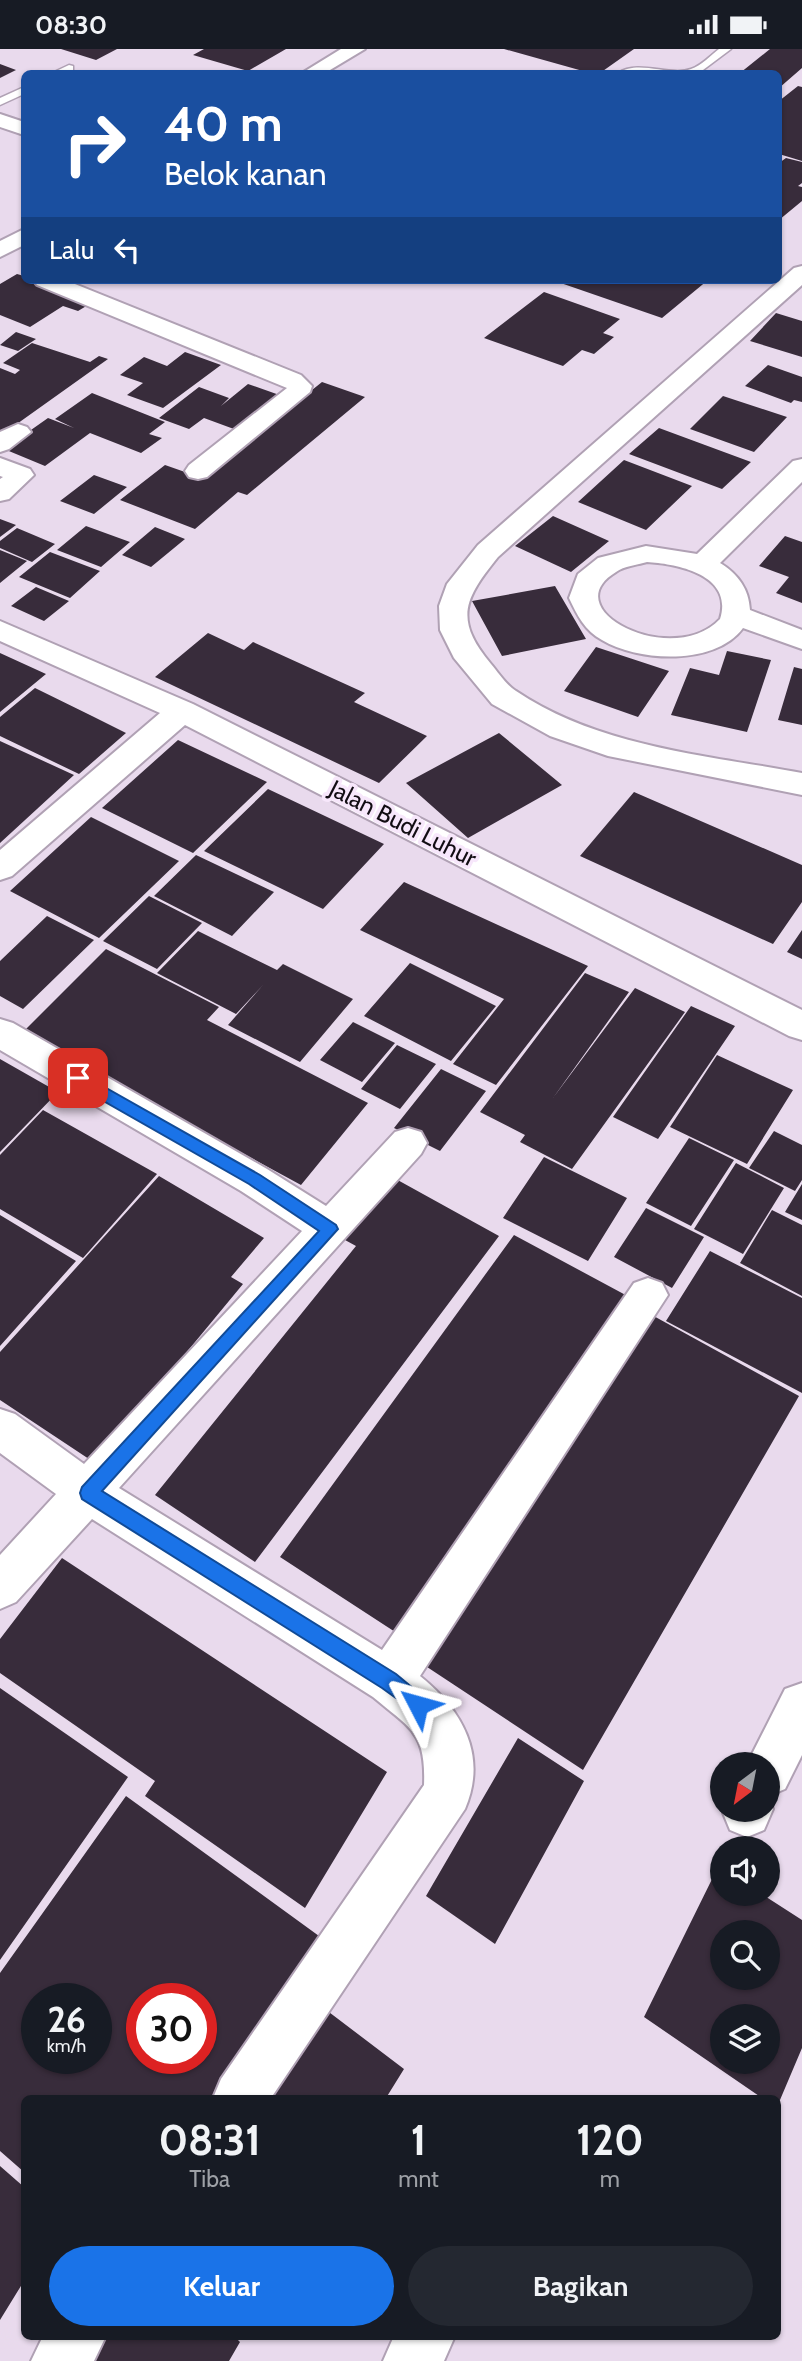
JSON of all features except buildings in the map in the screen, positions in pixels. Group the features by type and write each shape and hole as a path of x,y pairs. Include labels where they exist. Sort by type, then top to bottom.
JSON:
{"street":[{"path":"317,70 355,49"},
{"path":"0,120 21,128"},
{"path":"4,260 21,240"},
{"path":"796,785 619,749 561,729 503,697 495,688 464,651 454,631 453,606 461,585 488,551 802,273"},
{"path":"55,284 292,380 300,386 298,393 198,471"},
{"path":"0,466 21,475 0,492"},
{"path":"702,564 802,467"},
{"path":"646,554 685,558 702,564 729,584 736,596 736,615 725,631 712,640 675,649 654,648 615,638 600,628 589,617 583,592 588,580 610,562 646,554"},
{"path":"736,615 802,640"},
{"name":"Jalan Budi Luhur","path":"0,630 182,711 802,1026"},
{"path":"0,868 182,711"},
{"path":"0,1033 254,1179 330,1229"},
{"path":"0,1587 408,1143"},
{"path":"389,1681 648,1295"},
{"path":"0,1428 89,1493 389,1681 433,1716 445,1737 451,1755 449,1792 242,2095"},
{"path":"778,1752 802,1706"},
{"path":"60,2361 74,2340"},
{"path":"412,2361 424,2340"}],"lane":[{"path":"697,70 726,49"},
{"path":"64,70 69,68"},
{"path":"0,101 21,91"}],"route":[{"path":"78,1078 254,1179 330,1229 89,1493 389,1681 418,1705"}]}
